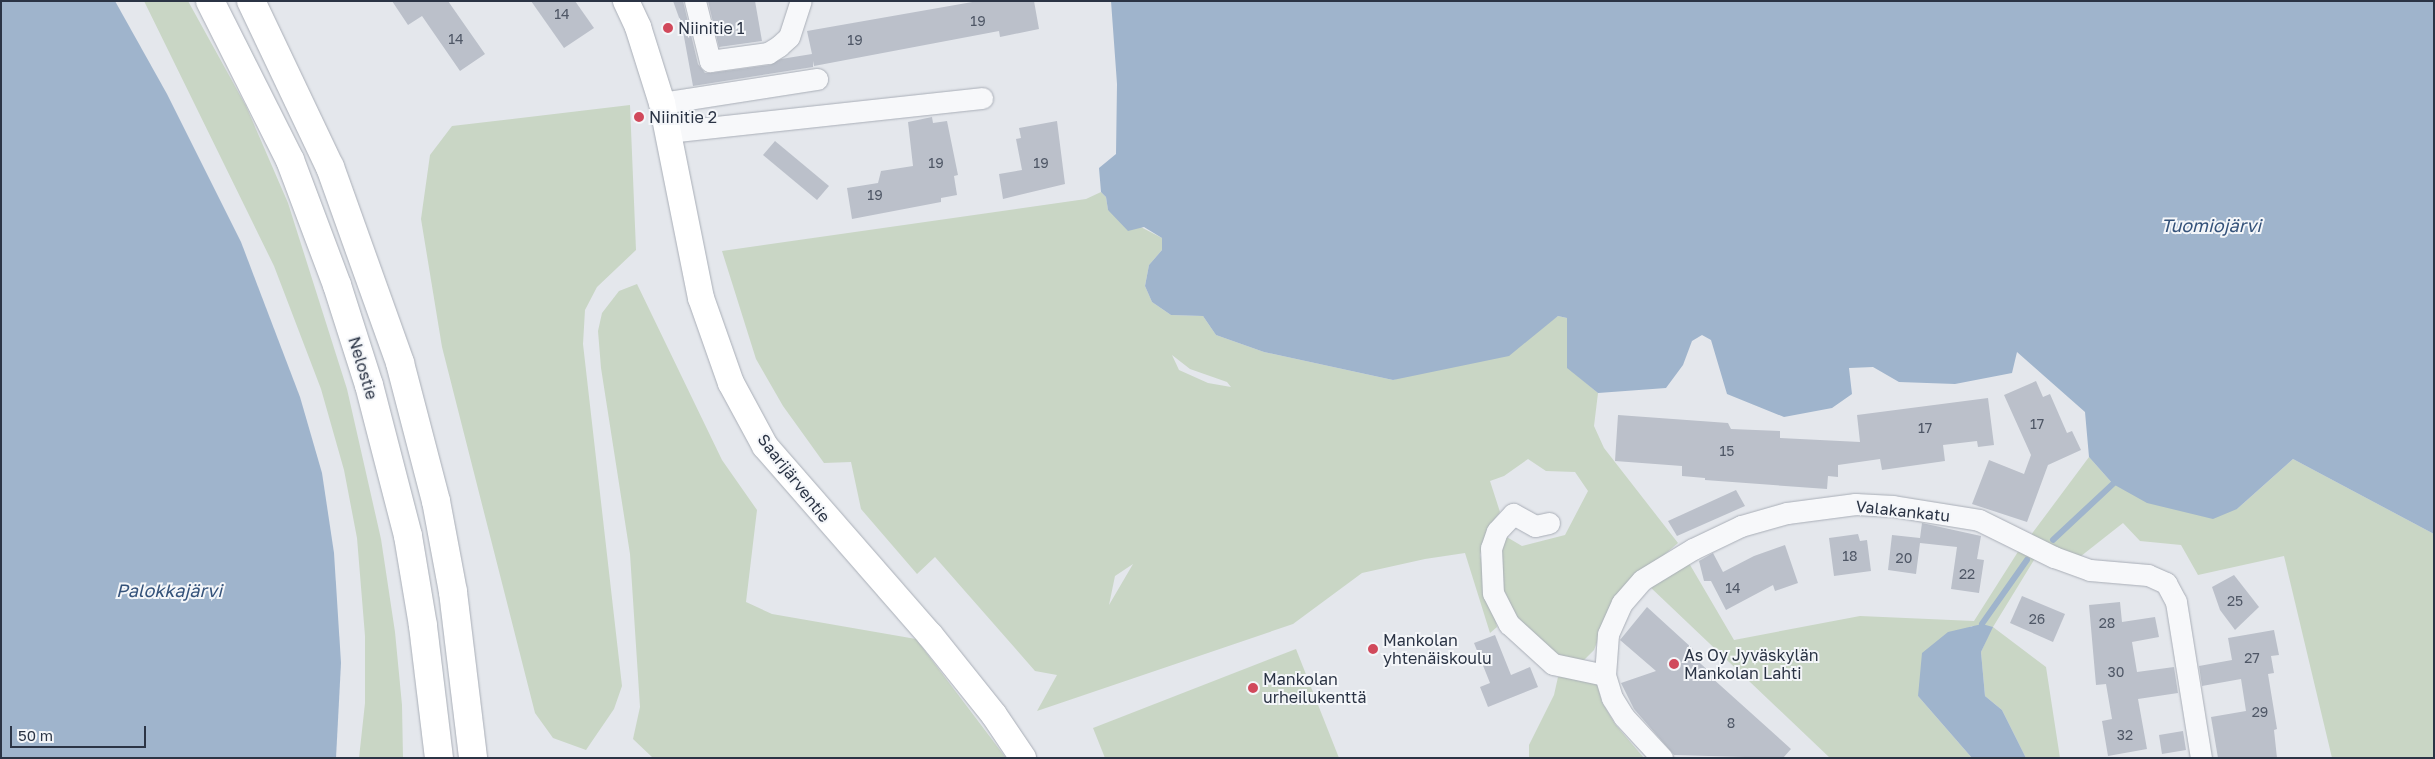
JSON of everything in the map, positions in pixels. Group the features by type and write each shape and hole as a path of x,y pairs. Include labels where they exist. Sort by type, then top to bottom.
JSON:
{"highway":[{"name":"Nelostie","path":"210,1 290,160 337,285 369,385 408,536 435,750"},
{"path":"252,1 330,167 400,363 436,501 450,574 473,758"}],"main road":[{"name":"Saarijärventie","path":"626,1 638,27 662,102 701,298 717,352 765,446 930,635 994,715 1023,758"}],"street":[{"path":"695,1 710,62 768,52 779,46 789,37 801,1"},
{"path":"662,102 728,90 817,79"},
{"path":"668,132 982,98"},
{"name":"Valakankatu","path":"1662,758 1624,717 1612,698 1605,674 1608,634 1622,603 1642,580 1693,549 1741,526 1787,513 1856,504 1912,509 1979,520 2054,557 2090,570 2148,575 2166,583 2176,602 2201,758"},
{"path":"1549,523 1535,526 1513,514 1497,531 1491,548 1493,593 1509,624 1553,664 1605,674"}],"green space":[{"path":"144,1 188,1 246,106 288,203 347,389 381,539 395,632 402,705 403,758 359,758 365,703 365,636 357,538 344,470 321,389 274,266"},
{"path":"630,105 636,250 597,287 585,310 583,344 622,686 614,709 586,750 553,738 535,713 442,347 421,219 430,155 452,126"},
{"path":"1101,192 1106,197 1108,210 1162,238 1162,250 1149,265 1145,286 1152,302 1171,315 1203,316 1216,335 1264,352 1393,380 1545,325 1558,316 1567,318 1567,367 1598,393 1594,426 1604,448 1678,543 1615,597 1594,650 1582,662 1549,654 1515,621 1494,572 1505,536 1522,546 1565,535 1588,491 1575,472 1546,471 1528,459 1504,476 1490,481 1500,512 1487,529 1480,555 1497,627 1490,633 1465,553 1425,559 1362,573 1293,624 1037,711 1057,675 1035,671 935,557 917,574 861,509 851,462 824,463 783,406 756,359 722,251 1086,199","holes":["1172,355 1190,369 1227,382 1231,387 1208,383 1179,370","1133,564 1109,605 1115,576"]},
{"path":"637,284 722,460 757,510 746,602 772,614 916,639 1006,758 653,758 633,739 640,707 630,554 601,368 598,331 602,313 619,291"},
{"path":"2089,457 2113,484 2237,509 2293,459 2434,534 2434,758 2332,758 2284,556 2198,575 2181,545 2140,541 2123,523 2076,560 2028,539"},
{"path":"2021,547 2037,555 1993,627 2046,667 2060,758 2026,758 2002,710 1985,696 1981,652 1992,627 1971,626 1918,696 1972,758 1830,758 1648,585 1686,558 1734,640 1860,616 1974,621"},
{"name":"Mankolan urheilukenttä","path":"1296,649 1339,758 1105,758 1093,728"},
{"path":"1581,673 1596,680 1602,702 1615,724 1644,758 1529,758 1529,745 1554,695 1558,677"}],"water":[{"name":"Palokkajärvi","path":"1,1 115,1 167,94 241,242 300,397 322,473 334,553 341,663 336,758 1,758"},
{"name":"Tuomiojärvi","path":"1111,1 2434,1 2434,534 2293,459 2237,509 2213,519 2147,503 2113,484 2089,457 2085,412 2017,352 2012,373 1955,384 1899,382 1873,367 1849,368 1852,394 1832,408 1784,417 1727,394 1711,340 1702,335 1692,341 1683,365 1666,388 1598,393 1567,368 1567,318 1558,316 1509,356 1393,380 1264,352 1216,335 1203,316 1171,315 1152,302 1145,286 1149,265 1162,250 1162,238 1144,227 1128,231 1108,210 1106,197 1101,192 1099,168 1116,154 1117,84"},
{"path":"1982,624 1993,627 1981,652 1985,696 2002,710 2026,758 1972,758 1918,696 1922,653 1948,632"}],"building":[{"path":"392,1 448,1 485,54 460,71 422,16 408,25"},
{"path":"531,1 575,1 594,28 564,48"},
{"path":"673,1 683,1 698,64 705,73 770,65 781,59 812,54 807,31 978,1 1034,1 1039,29 1000,37 999,31 814,66 813,61 813,67 693,86 682,26"},
{"path":"708,1 755,1 762,41 719,47"},
{"path":"932,117 933,123 947,121 958,175 954,176 957,195 941,198 941,202 852,219 847,188 878,183 881,171 913,166 908,122"},
{"path":"1057,121 1065,184 1003,199 999,174 1022,170 1016,139 1021,138 1019,128"},
{"path":"775,141 829,186 817,200 763,155"},
{"path":"2036,381 2043,397 2050,394 2067,433 2072,431 2081,450 2048,465 2027,522 1972,504 1989,460 2024,474 2031,455 2004,395"},
{"path":"1988,398 1994,445 1978,447 1977,441 1943,445 1945,461 1882,470 1880,459 1838,465 1838,477 1828,476 1827,489 1705,480 1705,478 1682,476 1682,466 1615,461 1618,415 1728,423 1731,429 1780,431 1780,438 1860,442 1857,415"},
{"path":"1736,490 1745,506 1677,536 1668,521"},
{"path":"1922,523 1981,536 1977,559 1984,560 1979,593 1951,589 1957,547 1920,543 1916,574 1888,570 1892,535 1920,538"},
{"path":"1858,534 1860,541 1867,540 1871,571 1834,576 1829,538"},
{"path":"1785,545 1798,583 1775,591 1773,585 1726,610 1711,581 1704,581 1699,561 1713,553 1723,572 1754,556"},
{"path":"2234,575 2259,607 2235,630 2220,610 2212,587"},
{"path":"2022,596 2065,614 2053,642 2010,623"},
{"path":"2120,602 2122,622 2155,617 2159,637 2132,642 2137,672 2174,667 2178,693 2138,699 2147,749 2108,756 2102,721 2112,719 2106,684 2096,685 2089,605"},
{"path":"1647,607 1693,649 1689,653 1713,675 1711,677 1791,749 1783,758 1674,755 1634,709 1621,683 1656,671 1620,640"},
{"path":"2274,630 2279,655 2271,656 2274,673 2268,674 2277,729 2274,730 2277,758 2218,758 2211,717 2246,711 2241,679 2202,686 2199,666 2232,660 2228,638"},
{"path":"1495,635 1511,675 1530,667 1538,687 1488,707 1480,687 1490,683 1474,643"},
{"path":"2183,731 2186,750 2162,754 2159,735"}],"waterway":[{"path":"2053,540 2113,484"},
{"path":"1982,624 2027,560"}],"place":[{"name":"Niinitie 1","path":"668,28"},
{"name":"Niinitie 2","path":"639,117"},
{"name":"Mankolan yhtenäiskoulu","path":"1373,649"},
{"name":"As Oy Jyväskylän Mankolan Lahti","path":"1674,664"},
{"name":"Mankolan urheilukenttä","path":"1253,688"}]}
